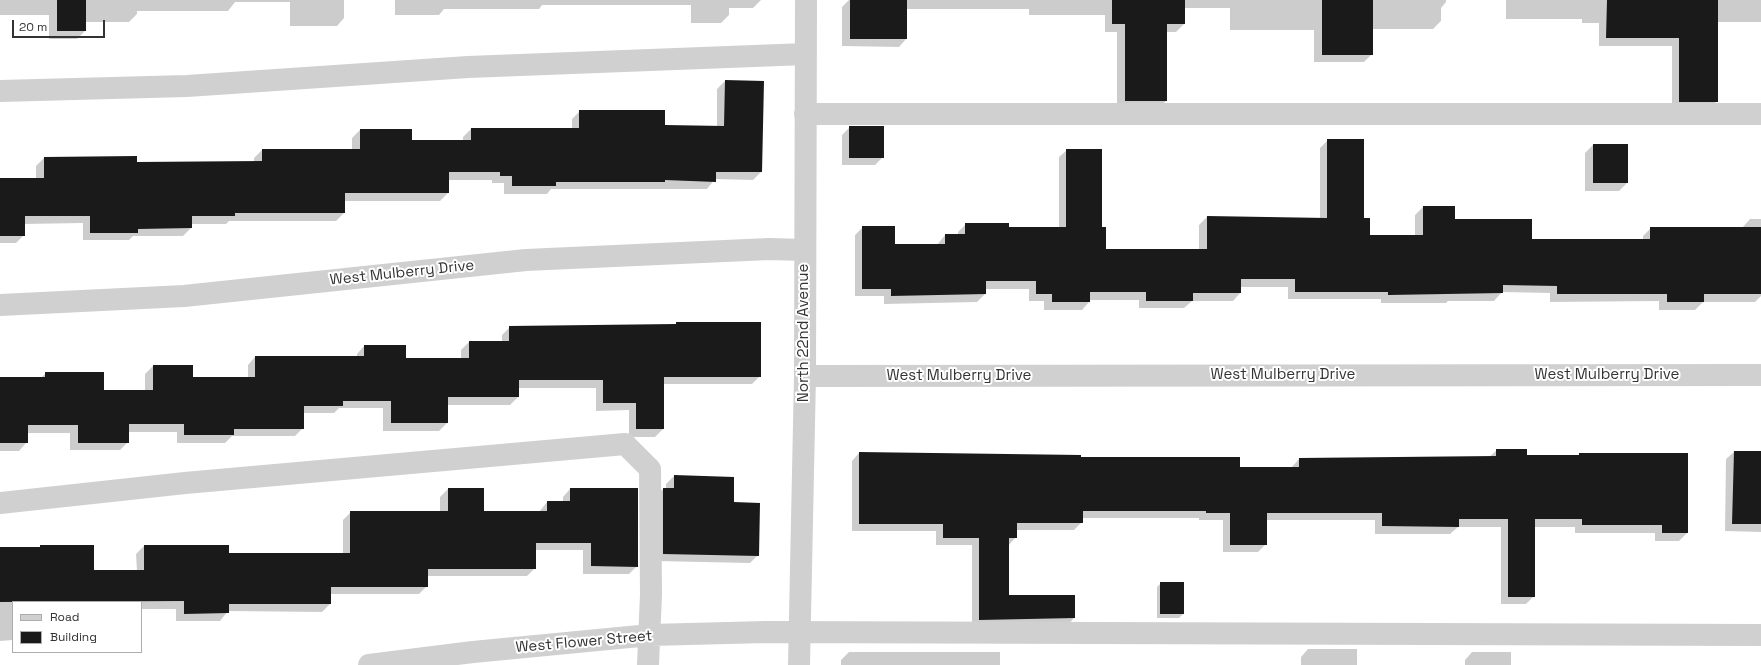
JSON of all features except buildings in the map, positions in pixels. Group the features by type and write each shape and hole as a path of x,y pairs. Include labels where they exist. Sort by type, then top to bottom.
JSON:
{"street":[{"name":"North 22nd Avenue","path":"799,665 804,376 806,0"},
{"path":"0,91 187,86 468,67 806,54"},
{"path":"805,114 1761,114"},
{"name":"West Mulberry Drive","path":"0,305 184,296 526,260 769,249 805,250"},
{"name":"West Mulberry Drive","path":"804,376 1761,375"},
{"path":"0,503 184,483 625,444 650,469 650,635 648,665"},
{"name":"West Flower Street","path":"369,665 473,652 650,635 799,631 1761,634"}]}
